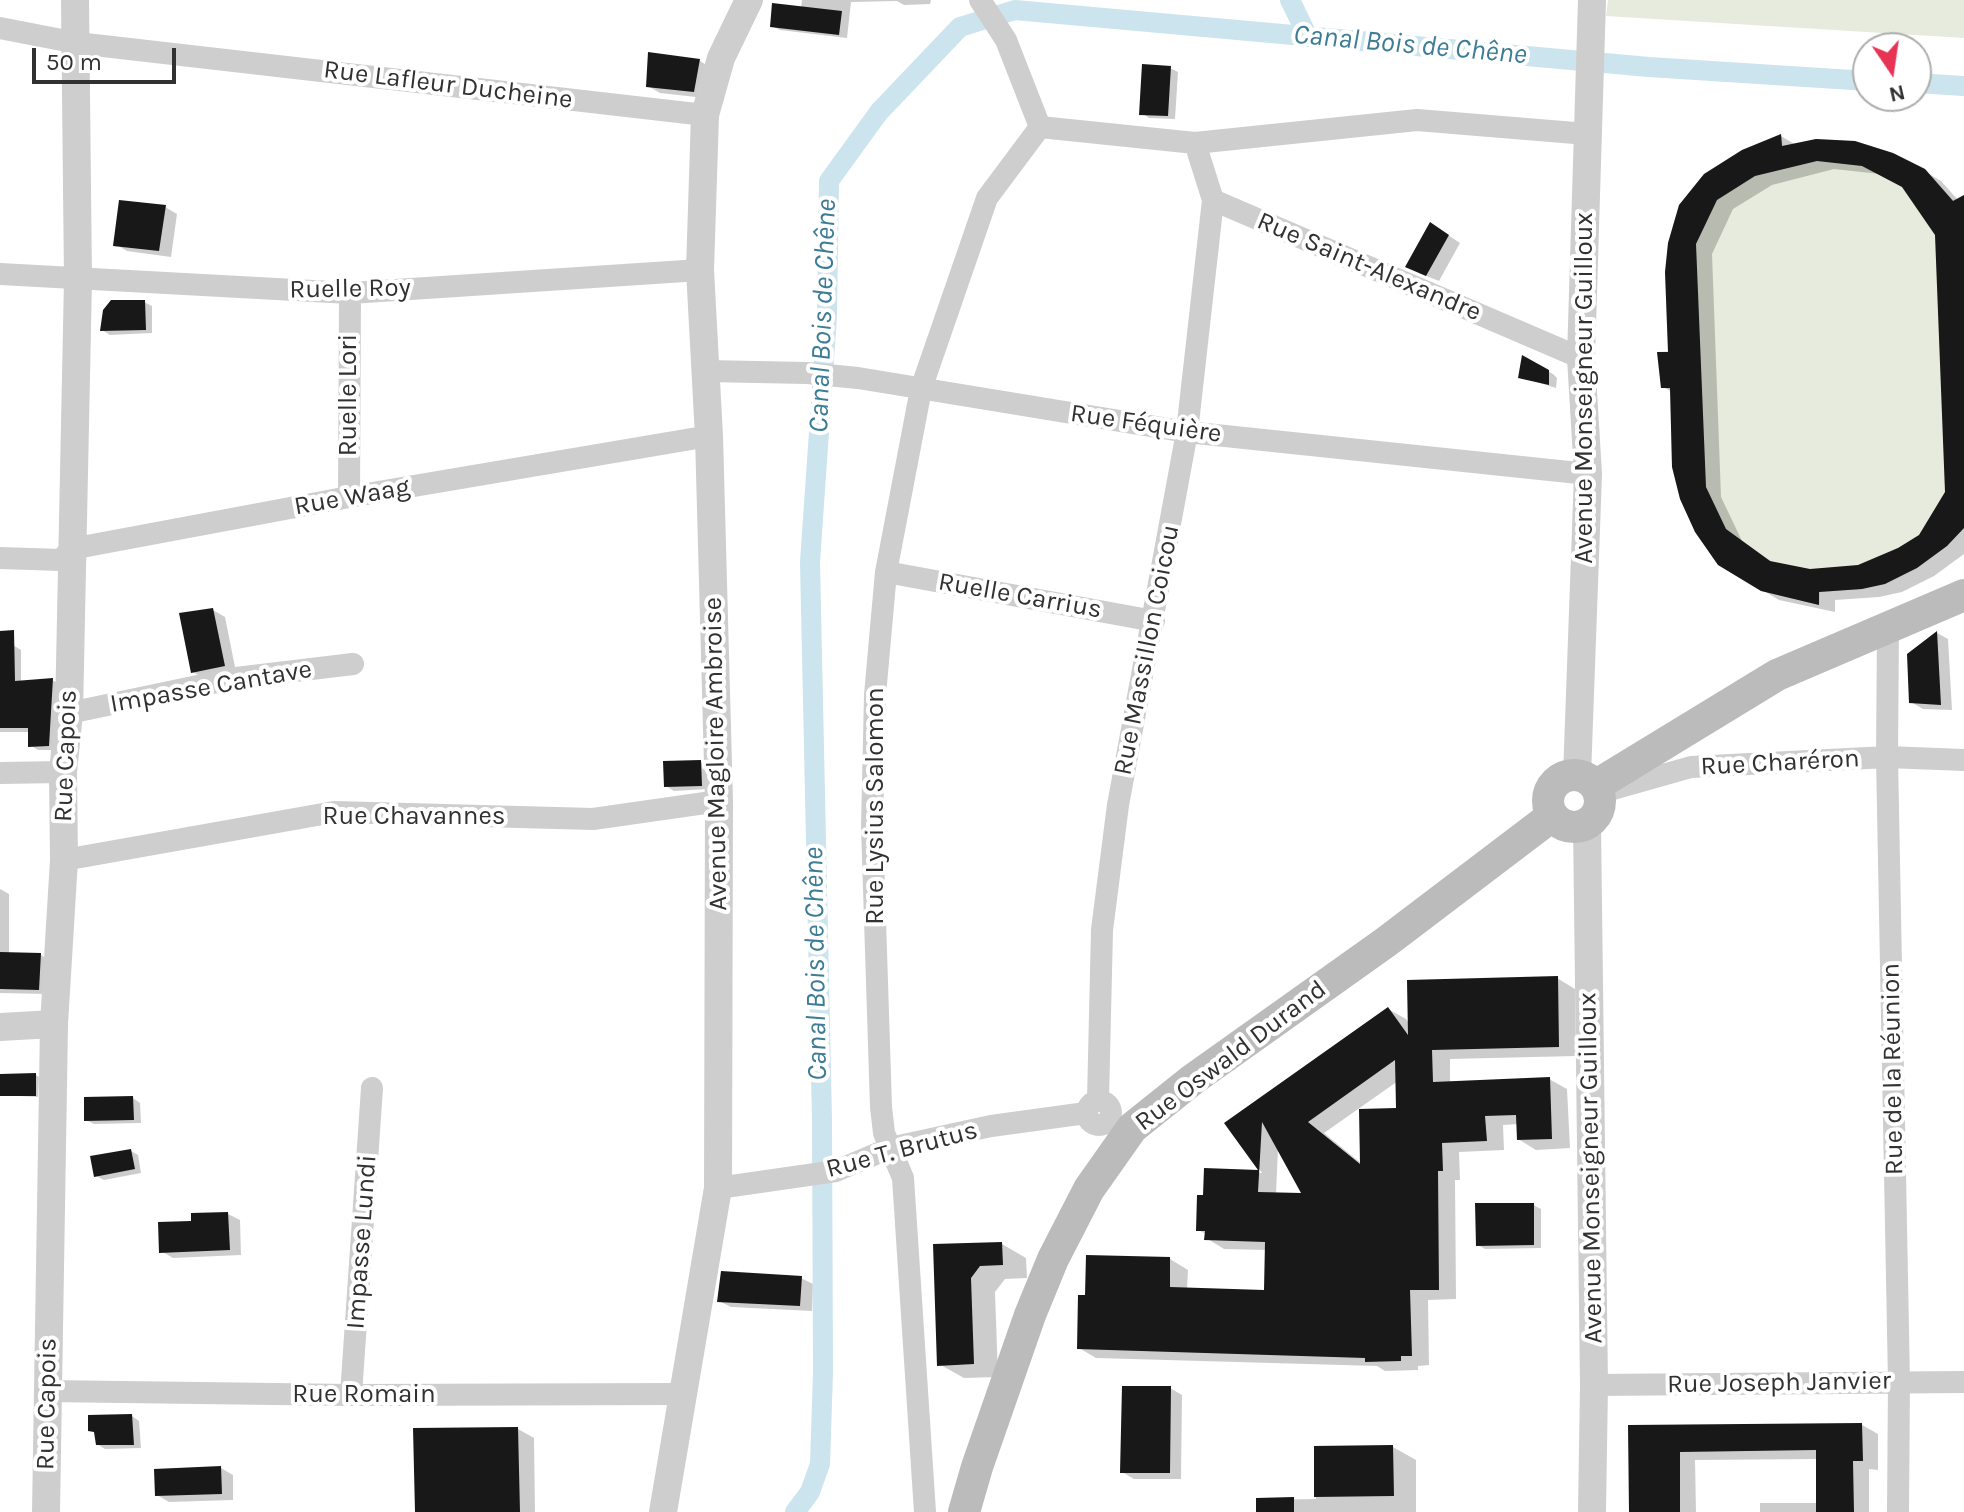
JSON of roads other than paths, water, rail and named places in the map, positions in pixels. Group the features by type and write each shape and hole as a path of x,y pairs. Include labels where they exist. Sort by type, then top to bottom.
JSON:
{"main road":[{"path":"1590,785 1598,811 1587,824 1572,827 1552,816 1547,800 1554,784 1560,779 1590,785 1777,675 1964,595"},
{"name":"Rue Oswald Durand","path":"964,1512 1030,1315 1053,1259 1089,1189 1107,1115 1192,1080 1386,942 1552,816"}],"street":[{"name":"Rue Capois","path":"46,1512 54,1024 64,860 63,772 69,713 78,280 75,0"},
{"name":"Avenue Magloire Ambroise","path":"665,1503 718,1188 719,801 709,436 700,270 705,115 721,58 749,0"},
{"path":"980,0 1006,40 1040,127 1195,143 1417,120 1587,134"},
{"name":"Avenue Monseigneur Guilloux","path":"1590,785 1588,474 1581,358 1592,5"},
{"name":"Rue Lafleur Ducheine","path":"0,28 77,43 705,115"},
{"name":"Rue Lysius Salomon","path":"925,1512 903,1178 884,1133 881,1107 872,826 875,695 886,572 921,389 973,231 987,198 1040,127"},
{"path":"1195,143 1213,200"},
{"name":"Rue Saint-Alexandre","path":"1213,200 1581,358"},
{"name":"Rue Massillon Coicou","path":"1107,1115 1102,930 1118,805 1187,432 1213,200"},
{"name":"Ruelle Roy","path":"0,274 350,293 700,270"},
{"name":"Ruelle Lori","path":"349,497 350,293"},
{"name":"Rue Féquière","path":"706,371 807,373 858,378 1187,432 1588,474"},
{"name":"Rue Waag","path":"0,558 61,560 71,549 349,497 709,436"},
{"name":"Ruelle Carrius","path":"886,572 1154,621"},
{"name":"Rue de la Réunion","path":"1888,627 1887,757 1899,1382 1898,1512"},
{"name":"Impasse Cantave","path":"69,713 236,678 353,664"},
{"name":"Rue Charéron","path":"1590,785 1691,767 1887,757 1964,760"},
{"path":"0,773 63,772"},
{"name":"Rue Chavannes","path":"64,860 334,812 593,819 719,801"},
{"name":"Avenue Monseigneur Guilloux","path":"1587,824 1594,1385 1592,1512"},
{"path":"0,1027 54,1024"},
{"name":"Impasse Lundi","path":"351,1395 372,1088"},
{"name":"Rue T. Brutus","path":"718,1188 836,1171 890,1148 991,1126 1107,1115"},
{"name":"Rue Joseph Janvier","path":"1594,1385 1964,1382"},
{"name":"Rue Romain","path":"46,1391 351,1395 681,1394"}],"waterway":[{"path":"1290,0 1308,37"},
{"name":"Canal Bois de Chêne","path":"795,1512 810,1492 820,1464 823,1372 822,1120 810,562 827,316 829,181 879,112 960,27 1015,10 1649,67 1852,80"},
{"name":"Canal Bois de Chêne","path":"1932,84 1964,86"}]}
